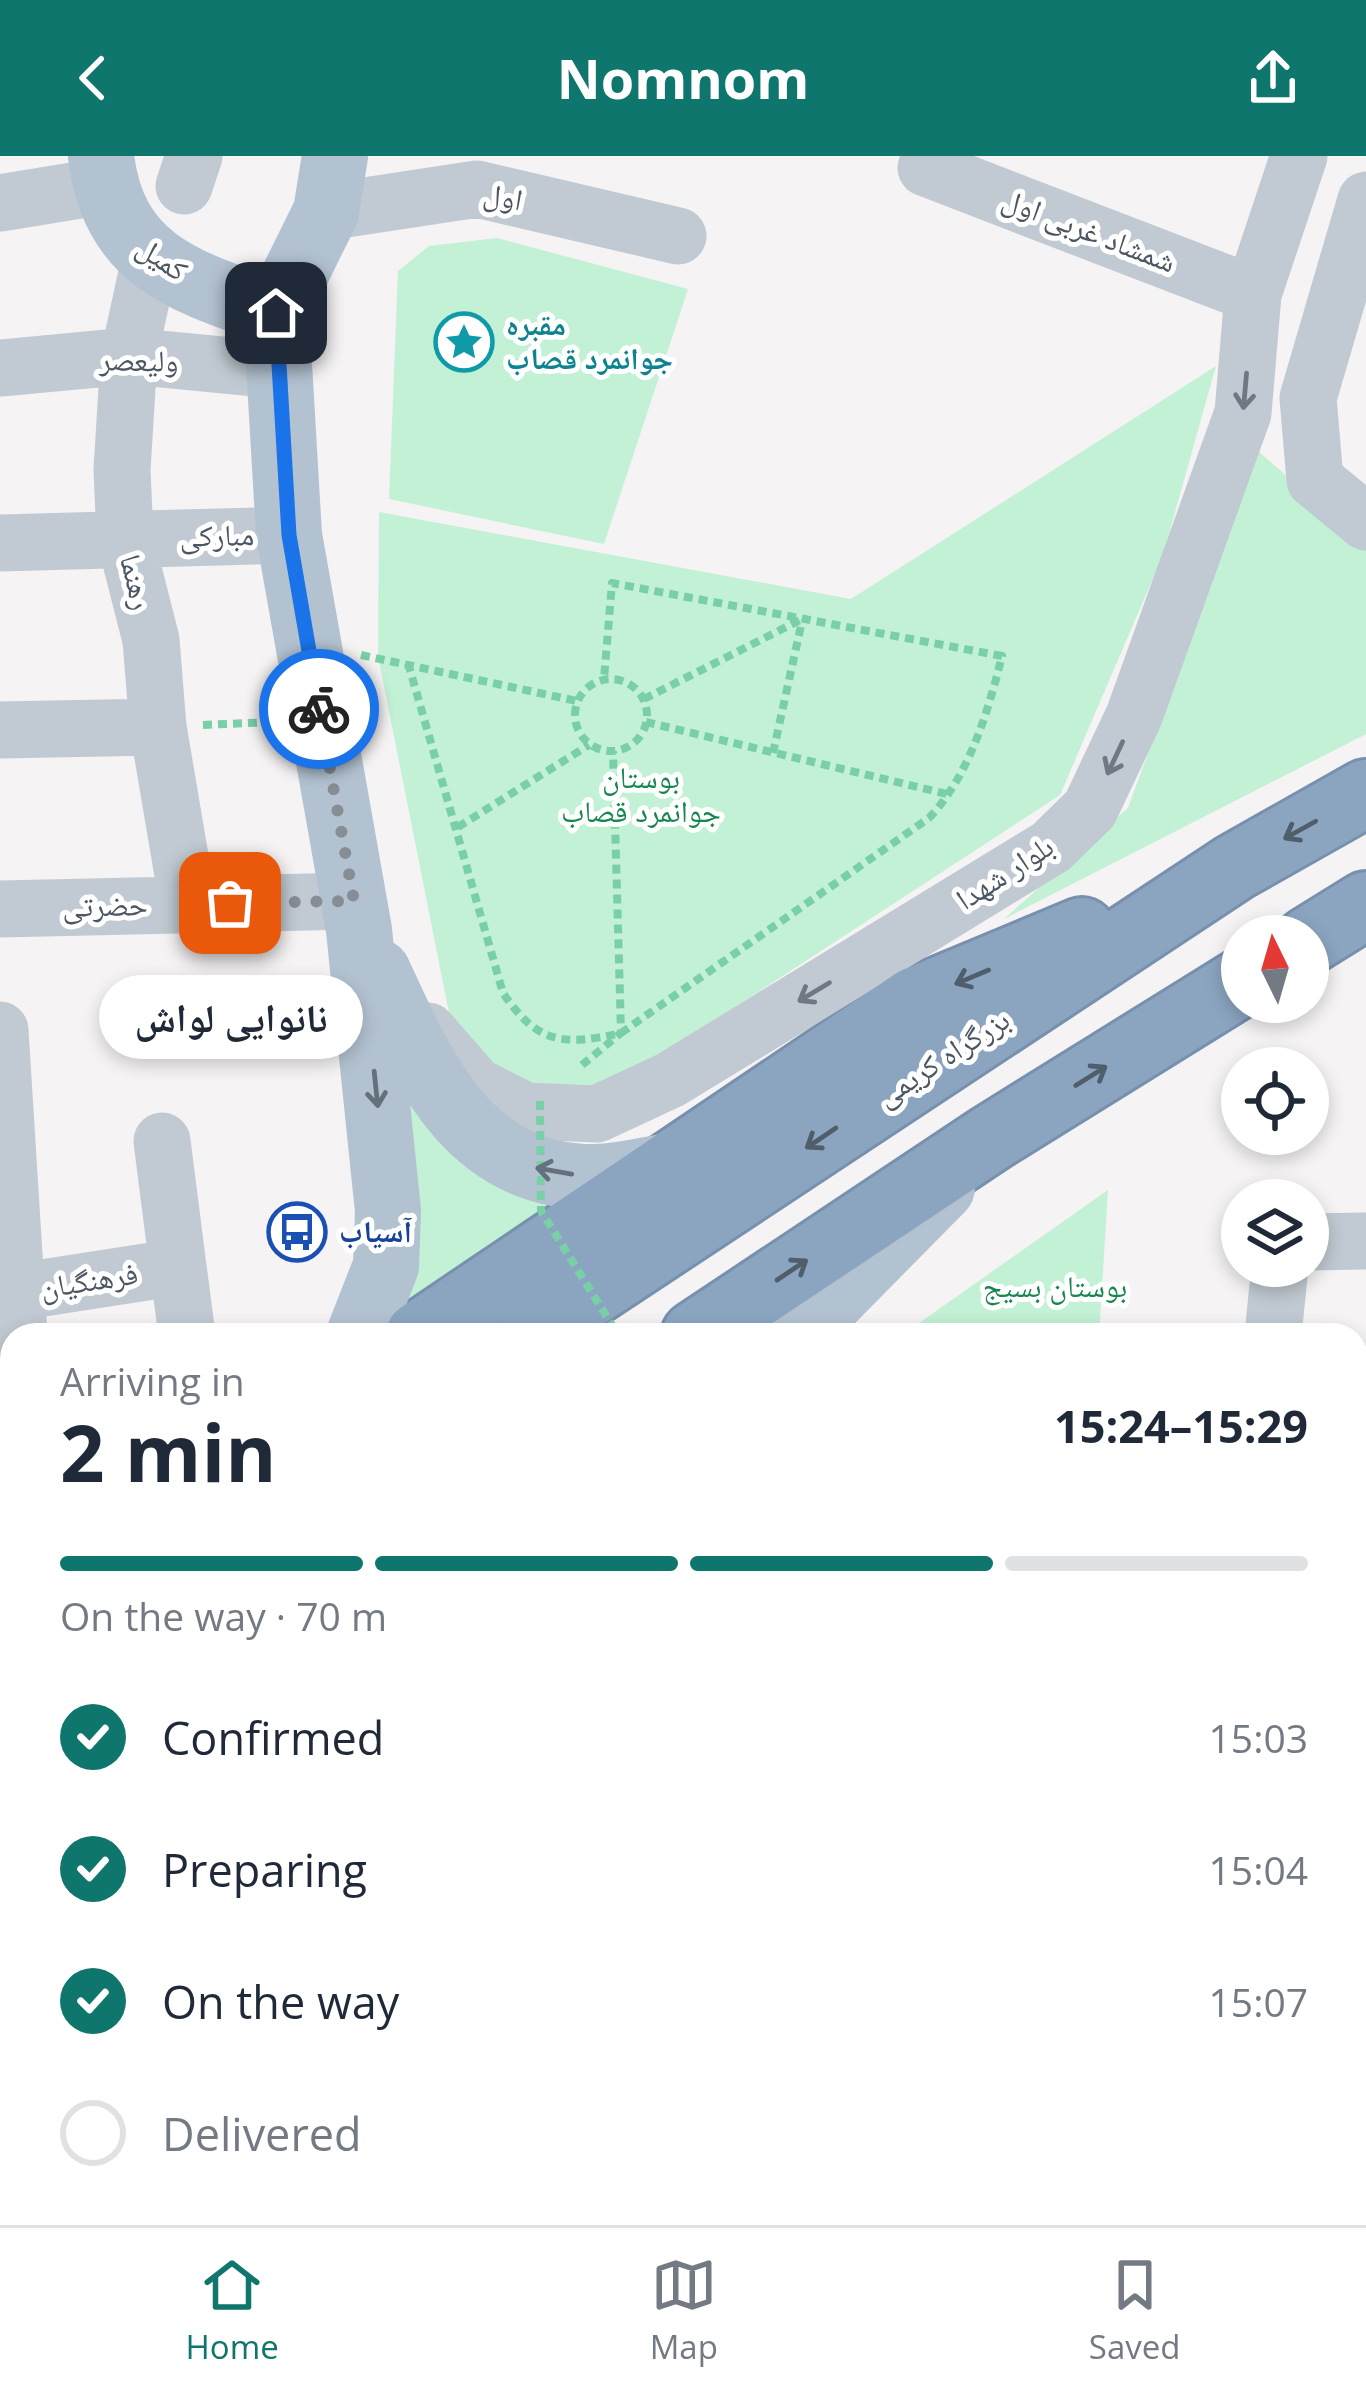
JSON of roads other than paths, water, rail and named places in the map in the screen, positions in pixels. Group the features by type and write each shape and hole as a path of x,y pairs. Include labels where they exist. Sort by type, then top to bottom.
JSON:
{"highway":[{"name":"بزرگراه کریمی","path":"545,1323 1235,867 1366,793"},
{"path":"436,1323 914,1001 1235,867"},
{"path":"1329,928 1366,904"},
{"path":"713,1323 991,1138 1221,995"}],"main road":[{"name":"کمیل","path":"102,171 119,227 150,259 210,290 277,342"},
{"path":"331,184 277,342 289,535 357,915 388,1210 386,1266 364,1323"},
{"path":"357,915 402,1024 457,1118 497,1152 546,1172 598,1177 669,1166"},
{"path":"809,1323 991,1138"}],"street":[{"name":"بلوار شهدا","path":"357,915 425,1029 476,1086 525,1111 597,1114 670,1080 1052,848 1090,809 1134,716 1243,413 1253,294 1299,156"},
{"name":"شمشاد غربی اول","path":"926,168 1253,294"},
{"path":"0,203 102,171"},
{"name":"اول","path":"331,184 477,189 678,236"},
{"path":"1365,204 1308,398 1315,480 1366,522"},
{"name":"رهنما","path":"150,259 129,356 122,470 125,538 151,640 158,727 188,904"},
{"name":"ولیعصر","path":"0,368 277,342"},
{"name":"مبارکی","path":"0,543 289,535"},
{"path":"0,730 158,727"},
{"name":"حضرتی","path":"0,908 188,904 357,915"},
{"path":"1,1048 18,1314"},
{"name":"فرهنگیان","path":"18,1314 178,1267 161,1141"},
{"path":"1329,1242 1366,1241"},
{"path":"178,1267 186,1323"},
{"path":"1274,1323 1278,1287"}],"place":[{"name":"مقبره جوانمرد قصاب","path":"464,342"},
{"name":"نانوایی لواش","path":"230,903"},
{"name":"آسیاب","path":"297,1232"}],"park label":[{"name":"بوستان جوانمرد قصاب","path":"641,795"},
{"name":"بوستان بسیج","path":"1055,1287"}]}
